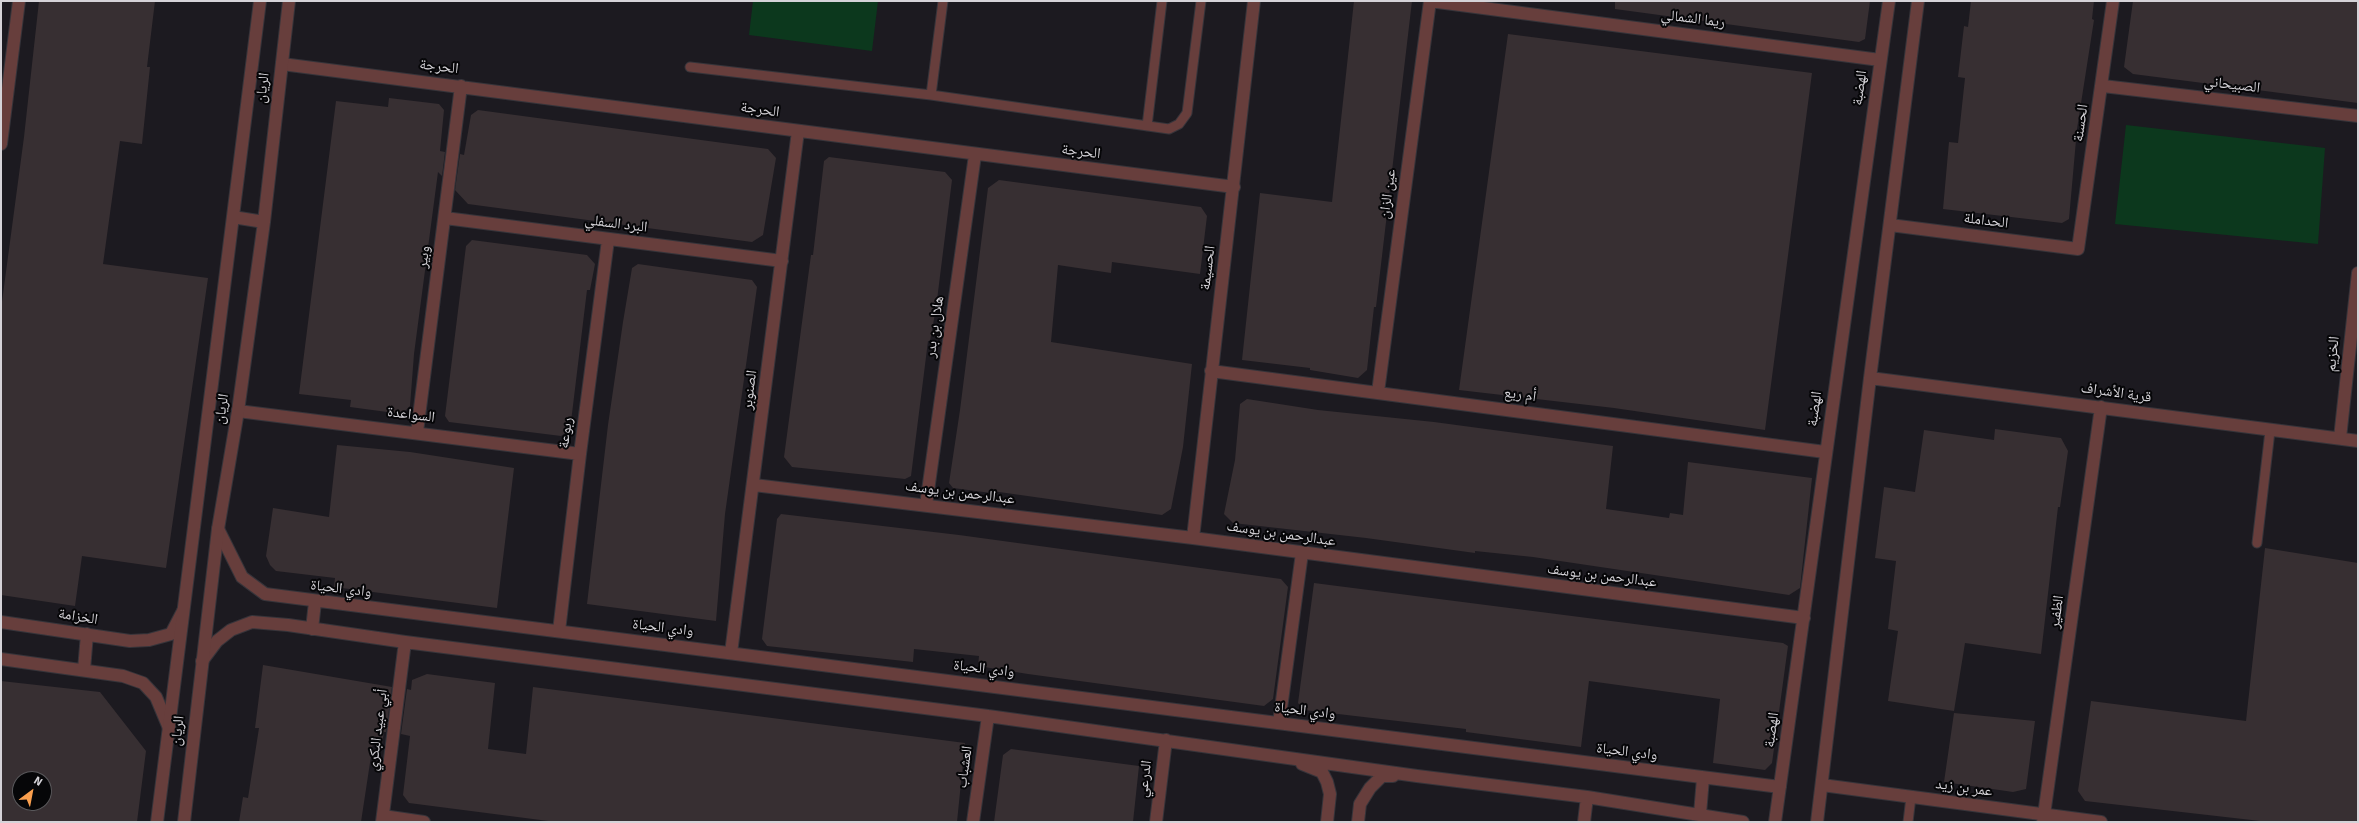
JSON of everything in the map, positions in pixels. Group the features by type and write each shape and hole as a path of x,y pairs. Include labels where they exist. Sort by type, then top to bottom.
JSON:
{"street":[{"path":"1,144 19,1"},
{"name":"الريان","path":"157,822 260,1"},
{"name":"الريان","path":"184,822 218,529 238,411 264,222 290,1"},
{"name":"الحسيمة","path":"1193,538 1254,1"},
{"name":"ريما الشمالي","path":"1430,1 1880,60"},
{"name":"عين الزان","path":"1378,392 1430,1"},
{"name":"الهضبة","path":"1775,822 1804,618 1825,452 1880,60 1890,1"},
{"path":"1817,822 1870,378 1918,1"},
{"name":"الحسنة","path":"2078,249 2103,86 2113,1"},
{"name":"الحرجة","path":"282,64 461,86 975,155 1234,187"},
{"name":"وبير","path":"418,432 461,86"},
{"name":"الصبيحاني","path":"2103,86 2358,116"},
{"name":"الصنوبر","path":"731,653 754,485 798,131"},
{"name":"هلال بن بدر","path":"926,505 975,155"},
{"path":"233,217 264,222"},
{"name":"البرد السفلي","path":"445,218 782,261"},
{"name":"الحداملة","path":"1890,225 2078,249"},
{"name":"ربوعة","path":"559,631 608,240"},
{"name":"الخزيم","path":"2340,438 2358,273"},
{"name":"أم ريع","path":"1211,370 1825,452"},
{"name":"قرية الأشراف","path":"1870,378 2358,441"},
{"name":"الظفير","path":"2044,818 2101,407"},
{"name":"السواعدة","path":"238,411 418,432 580,454"},
{"name":"عبدالرحمن بن يوسف","path":"754,485 1193,538 1804,618"},
{"name":"وادي الحياة","path":"218,529 242,577 265,594 315,602 559,631 1780,787"},
{"path":"1279,723 1302,553"},
{"path":"312,629 315,602"},
{"name":"الخزامة","path":"1,622 130,641 150,640 171,634 183,610"},
{"path":"202,661 217,641 231,630 252,622 988,716 1283,756 1417,776 1587,797 1743,822"},
{"path":"84,670 87,634"},
{"name":"أبي عبيد البكري","path":"383,819 405,642"},
{"path":"1,659 123,676 142,684 156,697 169,728"},
{"name":"العشباب","path":"973,822 988,716"},
{"name":"الدرعي","path":"1156,822 1166,740"},
{"path":"1283,756 1322,772 1330,794 1327,822"},
{"path":"1358,822 1360,804 1370,788 1382,776 1417,776"},
{"path":"1700,814 1703,778"},
{"name":"عمر بن زيد","path":"1822,785 1911,797 2044,818 2101,822"},
{"path":"1584,822 1587,797"},
{"path":"383,819 424,822"}],"lane":[{"path":"931,96 943,1"},
{"path":"1147,126 1162,1"},
{"path":"690,67 931,96 1169,129 1179,124 1187,113 1202,1"},
{"path":"2257,543 2270,430"},
{"path":"1908,822 1911,797"}],"green space":[{"path":"753,1 878,1 872,51 749,35"},
{"path":"2126,125 2325,148 2318,244 2115,224"}],"building":[{"path":"39,1 155,1 147,67 150,67 142,144 120,141 103,264 208,278 166,568 82,556 75,606 1,595 1,309 24,137"},
{"path":"1354,1 1412,1 1376,307 1374,307 1367,370 1358,378 1310,370 1310,368 1242,360 1260,193 1332,202"},
{"path":"1615,1 1870,1 1865,39 1859,42 1615,9"},
{"path":"1971,1 2094,1 2092,19 2094,20 2077,129 2069,219 2062,223 1943,209 1949,142 1958,143 1965,78 1958,77 1964,26 1968,27"},
{"path":"2133,1 2358,1 2358,103 2133,74 2124,67"},
{"path":"1508,34 1812,73 1765,430 1614,408 1459,390"},
{"path":"389,98 439,104 444,110 440,151 445,152 442,176 438,172 414,354 410,406 402,414 350,407 351,400 299,394 336,101 388,107"},
{"path":"478,110 768,149 776,158 763,235 752,242 468,204 455,190 460,154 464,155 471,115"},
{"path":"829,157 945,172 952,180 936,308 930,341 928,341 911,476 905,479 792,467 784,457 811,255 813,255 824,161"},
{"path":"999,180 1201,207 1207,216 1200,274 1112,262 1111,273 1058,265 1051,342 1192,364 1183,447 1171,509 1162,515 992,491 991,493 953,488 949,483 960,410 988,188"},
{"path":"472,240 587,255 595,264 590,290 587,290 570,430 561,436 449,422 445,416 466,246"},
{"path":"638,264 752,280 757,287 725,514 716,621 587,604 608,425 623,322 632,268"},
{"path":"1247,399 1318,410 1434,422 1613,446 1606,509 1669,518 1670,513 1683,515 1688,462 1812,478 1800,588 1789,595 1533,557 1475,551 1475,553 1366,538 1233,523 1224,514 1235,460 1240,404"},
{"path":"1995,429 2061,438 2068,451 2060,507 2058,507 2041,654 1965,643 1954,711 1888,701 1898,631 1888,629 1896,561 1875,558 1884,487 1915,492 1924,430 1994,440"},
{"path":"337,445 410,452 514,468 497,608 334,587 335,578 276,571 270,565 266,556 273,508 329,517"},
{"path":"781,514 959,535 1281,579 1288,587 1273,699 1264,706 1028,674 978,666 979,656 914,649 913,662 767,646 762,639 777,519"},
{"path":"2265,548 2358,563 2358,822 2269,822 2085,801 2078,791 2091,701 2246,721"},
{"path":"1314,583 1783,643 1788,646 1772,763 1765,770 1713,763 1720,699 1589,681 1581,747 1466,732 1466,729 1304,710 1298,703"},
{"path":"263,665 392,687 386,732 384,732 382,744 373,743 361,822 239,822 243,797 248,798 259,728 255,728"},
{"path":"427,674 495,683 488,749 526,754 533,687 965,743 957,822 556,822 409,803 403,795 410,736 401,734 407,689 411,690 412,680"},
{"path":"1,681 100,692 146,751 137,822 1,822"},
{"path":"1954,713 2035,721 2026,789 2013,792 1944,782"},
{"path":"1011,749 1139,766 1133,822 994,822 1003,755"}]}
